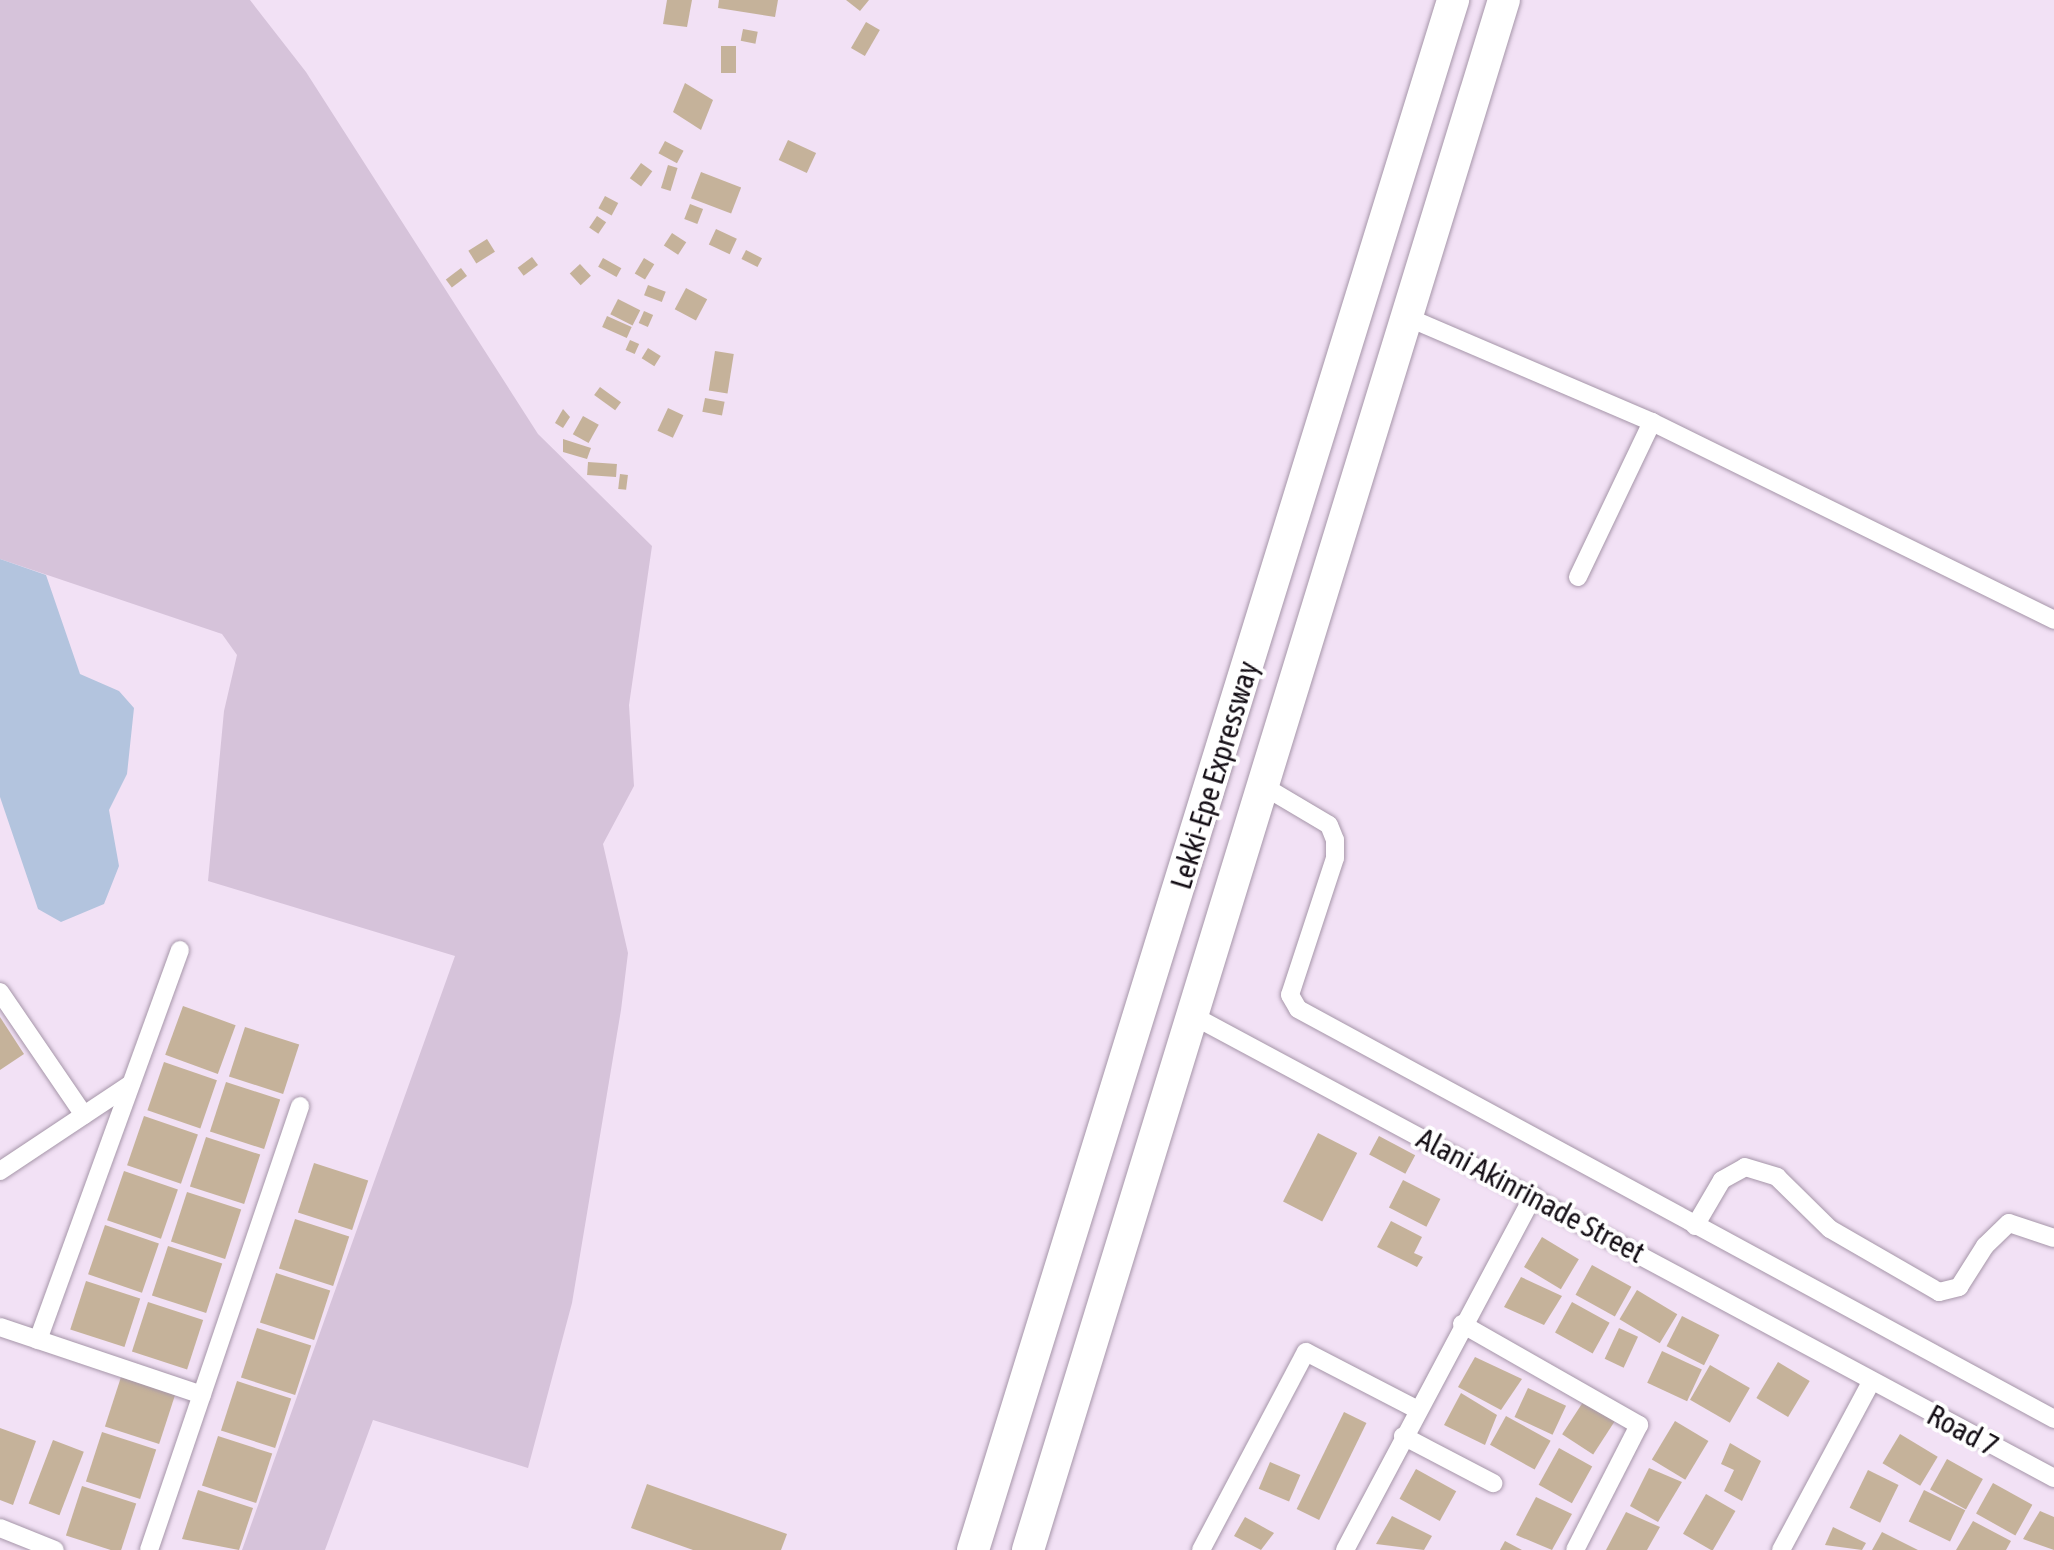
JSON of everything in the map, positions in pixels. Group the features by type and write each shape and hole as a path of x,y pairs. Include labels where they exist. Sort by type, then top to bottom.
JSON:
{"highway":[{"name":"Lekki-Epe Expressway","path":"972,1550 1452,0"},
{"name":"Lekki-Epe Expressway","path":"1028,1550 1188,1013 1264,787 1504,0"}],"street":[{"path":"1407,317 1652,422 2054,620"},
{"path":"1578,577 1652,422"},
{"path":"1264,787 1329,826 1335,840 1335,858 1290,994 1298,1009 2054,1418"},
{"path":"38,1340 180,950"},
{"path":"0,992 84,1115"},
{"name":"Alani Akinrinade Street","path":"1188,1013 1871,1382"},
{"path":"0,1171 131,1084"},
{"path":"149,1550 300,1106"},
{"path":"1695,1226 1722,1180 1745,1167 1776,1176 1830,1229 1940,1292 1959,1287 1985,1246 2009,1222 2054,1238"},
{"path":"1344,1550 1533,1196"},
{"path":"1462,1324 1638,1425 1575,1550"},
{"path":"0,1327 202,1395"},
{"path":"1201,1550 1306,1352 1416,1409"},
{"path":"1781,1550 1871,1382"},
{"name":"Road 7","path":"1871,1382 2054,1478"},
{"path":"1403,1436 1493,1483"},
{"path":"0,1528 56,1550"}],"shaded area":[{"path":"0,0 250,0 306,72 538,434 652,546 629,705 634,786 603,844 628,953 621,1010 572,1303 528,1468 373,1420 325,1550 242,1550 455,956 208,881 224,711 237,655 222,634 0,559"}],"water":[{"path":"0,559 46,575 80,674 119,691 134,708 127,774 109,810 119,866 104,904 61,922 38,909 0,797"}],"building":[{"path":"667,0 692,0 687,27 663,24"},
{"path":"719,0 778,0 775,17 718,8"},
{"path":"846,0 869,0 860,11"},
{"path":"866,22 880,30 865,56 851,48"},
{"path":"743,29 758,32 755,44 741,41"},
{"path":"721,46 736,46 736,73 721,73"},
{"path":"685,83 713,100 701,130 673,112"},
{"path":"788,140 816,153 807,173 779,160"},
{"path":"665,141 684,151 677,163 658,153"},
{"path":"641,163 652,171 641,187 630,178"},
{"path":"668,165 678,168 671,191 661,188"},
{"path":"701,172 741,187 731,214 691,198"},
{"path":"605,196 618,203 612,215 598,208"},
{"path":"690,204 703,209 697,224 684,219"},
{"path":"597,216 606,222 598,234 589,228"},
{"path":"716,229 737,239 730,254 709,244"},
{"path":"672,233 686,242 678,255 664,246"},
{"path":"487,239 495,252 476,263 468,251"},
{"path":"746,250 762,258 757,267 741,259"},
{"path":"532,257 538,265 524,276 518,268"},
{"path":"603,258 621,268 617,277 598,267"},
{"path":"644,258 654,264 645,280 635,273"},
{"path":"580,264 591,276 581,285 570,274"},
{"path":"461,268 467,276 452,287 446,279"},
{"path":"648,285 666,292 662,302 644,295"},
{"path":"686,288 707,299 696,320 675,309"},
{"path":"618,299 640,310 633,325 610,314"},
{"path":"644,311 653,315 648,327 639,323"},
{"path":"607,316 632,327 627,338 602,327"},
{"path":"630,340 639,344 635,354 626,350"},
{"path":"648,348 661,356 654,366 642,358"},
{"path":"715,351 734,354 728,393 709,391"},
{"path":"600,387 621,402 615,410 594,395"},
{"path":"705,398 725,402 722,416 702,412"},
{"path":"668,408 683,415 673,438 657,431"},
{"path":"563,409 570,417 563,428 555,423"},
{"path":"583,416 599,425 589,443 573,434"},
{"path":"563,439 591,448 587,459 563,452"},
{"path":"588,462 617,464 616,477 587,475"},
{"path":"620,474 628,475 626,490 618,489"},
{"path":"183,1006 236,1025 218,1074 165,1055"},
{"path":"0,1017 24,1054 0,1070"},
{"path":"245,1027 299,1045 283,1094 229,1076"},
{"path":"164,1062 217,1080 200,1128 147,1110"},
{"path":"226,1082 280,1100 264,1149 210,1131"},
{"path":"144,1116 198,1135 181,1184 127,1165"},
{"path":"1318,1133 1357,1153 1322,1222 1283,1202"},
{"path":"1379,1136 1415,1155 1405,1174 1369,1155"},
{"path":"206,1137 260,1155 244,1204 190,1186"},
{"path":"314,1163 368,1181 352,1230 298,1212"},
{"path":"124,1171 178,1190 161,1239 107,1220"},
{"path":"1403,1180 1440,1199 1426,1227 1389,1208"},
{"path":"187,1192 241,1210 225,1259 171,1241"},
{"path":"295,1219 349,1237 333,1286 279,1268"},
{"path":"1391,1221 1422,1237 1414,1253 1423,1257 1417,1267 1377,1247"},
{"path":"105,1225 159,1244 142,1293 88,1274"},
{"path":"1542,1237 1579,1259 1561,1289 1524,1267"},
{"path":"168,1246 222,1264 206,1313 152,1295"},
{"path":"1592,1265 1631,1287 1615,1317 1576,1295"},
{"path":"276,1273 330,1291 314,1340 260,1322"},
{"path":"1521,1277 1562,1296 1544,1325 1504,1307"},
{"path":"86,1281 140,1299 124,1347 70,1330"},
{"path":"1637,1290 1677,1314 1660,1343 1619,1319"},
{"path":"148,1302 203,1320 187,1369 132,1351"},
{"path":"1572,1302 1610,1323 1593,1353 1555,1333"},
{"path":"1682,1316 1719,1335 1704,1365 1667,1346"},
{"path":"257,1328 311,1346 295,1395 241,1377"},
{"path":"1619,1328 1638,1337 1624,1368 1605,1359"},
{"path":"1662,1351 1702,1370 1687,1401 1647,1383"},
{"path":"1475,1357 1522,1379 1501,1410 1458,1387"},
{"path":"1778,1362 1810,1381 1788,1417 1756,1398"},
{"path":"1710,1365 1750,1388 1730,1423 1690,1400"},
{"path":"121,1377 175,1395 159,1444 105,1426"},
{"path":"237,1381 291,1399 275,1448 221,1430"},
{"path":"1528,1388 1566,1406 1553,1435 1514,1417"},
{"path":"1461,1393 1497,1415 1485,1445 1444,1425"},
{"path":"1585,1399 1616,1419 1593,1454 1562,1434"},
{"path":"1344,1412 1366,1423 1319,1520 1297,1509"},
{"path":"1506,1416 1551,1441 1535,1470 1490,1445"},
{"path":"1675,1421 1708,1441 1685,1480 1652,1460"},
{"path":"0,1428 36,1441 13,1505 0,1500"},
{"path":"102,1432 156,1450 140,1499 86,1481"},
{"path":"1900,1434 1938,1457 1920,1486 1882,1463"},
{"path":"218,1436 272,1454 256,1503 202,1485"},
{"path":"53,1440 84,1452 59,1515 29,1503"},
{"path":"1730,1443 1761,1461 1742,1501 1724,1491 1734,1470 1721,1464"},
{"path":"1559,1448 1592,1466 1572,1503 1539,1485"},
{"path":"1947,1459 1983,1479 1966,1509 1930,1490"},
{"path":"1270,1462 1300,1475 1289,1502 1259,1489"},
{"path":"1649,1468 1682,1482 1658,1522 1630,1506"},
{"path":"1416,1469 1456,1491 1440,1521 1400,1499"},
{"path":"1868,1470 1899,1485 1880,1523 1850,1508"},
{"path":"1993,1483 2032,1505 2015,1535 1976,1514"},
{"path":"647,1484 787,1534 781,1550 693,1550 631,1528"},
{"path":"82,1486 136,1504 121,1550 66,1535"},
{"path":"198,1490 253,1508 239,1550 182,1539"},
{"path":"1924,1490 1965,1510 1950,1542 1909,1521"},
{"path":"1706,1494 1735,1511 1713,1550 1683,1534"},
{"path":"1536,1497 1572,1514 1552,1550 1516,1535"},
{"path":"2040,1511 2054,1517 2054,1550 2023,1539"},
{"path":"1626,1512 1660,1527 1647,1550 1606,1550"},
{"path":"1392,1516 1432,1536 1424,1550 1376,1544"},
{"path":"1245,1517 1274,1533 1261,1550 1234,1536"},
{"path":"1973,1521 2011,1541 2006,1550 1956,1550"},
{"path":"1833,1527 1866,1543 1862,1550 1825,1545"},
{"path":"1882,1532 1918,1550 1872,1550"},
{"path":"1505,1541 1522,1550 1500,1550"}]}
